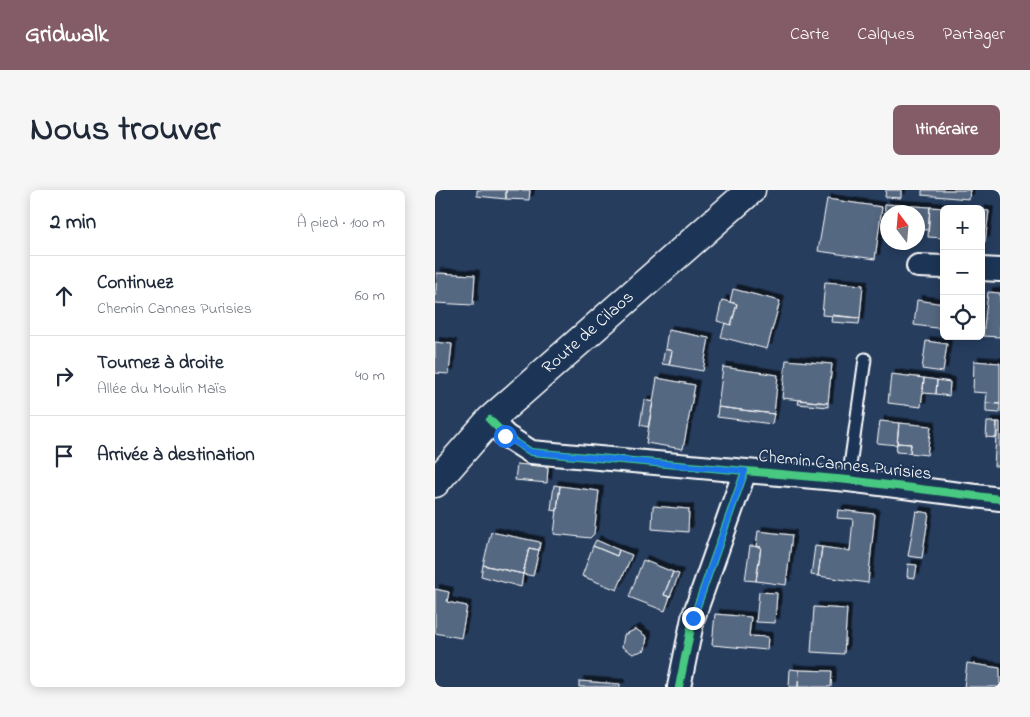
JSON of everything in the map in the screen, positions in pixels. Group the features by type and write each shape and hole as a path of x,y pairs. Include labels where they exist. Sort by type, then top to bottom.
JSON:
{"main road":[{"name":"Route de Cilaos","path":"439,469 604,317 747,191"}],"street":[{"path":"918,266 940,267"},
{"path":"985,269 1000,270"},
{"name":"Chemin Cannes Purisies","path":"490,420 505,436 531,452 848,480 1000,499"},
{"path":"679,687 693,618 745,471"}],"lane":[{"path":"848,480 865,359"}],"building":[{"path":"477,190 506,190 506,199 477,196"},
{"path":"506,190 530,190 529,200 506,199"},
{"path":"886,190 901,190 901,198 885,197"},
{"path":"922,190 970,190 969,199 922,195"},
{"path":"827,199 880,207 875,259 818,251"},
{"path":"925,207 930,207 928,230 925,230"},
{"path":"930,207 940,208 940,238 928,237"},
{"path":"985,210 989,211 985,242"},
{"path":"437,273 475,275 473,305 435,303"},
{"path":"825,282 863,285 860,318 822,315"},
{"path":"733,289 780,301 767,349 721,337 725,323 731,325 737,304 730,302"},
{"path":"988,292 1000,293 1000,337 985,336"},
{"path":"722,300 737,304 731,325 717,321"},
{"path":"917,300 940,303 940,328 914,325"},
{"path":"832,315 860,318 859,324 831,322"},
{"path":"668,330 709,338 703,371 669,365 672,351 665,349"},
{"path":"926,341 947,344 943,372 922,369"},
{"path":"435,342 452,344 449,374 435,373"},
{"path":"665,349 672,351 669,365 662,364"},
{"path":"786,360 832,364 828,403 782,398"},
{"path":"974,361 1000,363 1000,404 986,403 987,393 973,392"},
{"path":"723,367 778,375 774,414 718,407"},
{"path":"891,374 924,378 921,407 888,403"},
{"path":"657,378 695,385 683,449 646,443"},
{"path":"924,378 937,380 936,394 923,393"},
{"path":"937,380 950,382 949,396 936,394"},
{"path":"644,400 653,402 648,427 640,425"},
{"path":"799,400 828,403 828,407 798,404"},
{"path":"986,403 1000,404 1000,413 986,412"},
{"path":"718,407 774,414 772,424 717,417"},
{"path":"880,421 899,423 897,445 877,443"},
{"path":"987,422 997,422 997,438 986,437"},
{"path":"997,422 1000,422 1000,466 994,466"},
{"path":"899,423 931,426 927,455 910,453 911,444 897,443"},
{"path":"897,443 911,444 910,453 896,452"},
{"path":"517,464 548,467 547,483 515,480"},
{"path":"554,485 560,486 557,511 551,510"},
{"path":"560,486 599,491 594,534 590,538 554,534"},
{"path":"653,506 689,509 688,532 652,529"},
{"path":"838,510 875,514 868,583 818,576 822,547 850,551 853,519 837,518"},
{"path":"916,511 929,513 922,558 908,556"},
{"path":"758,531 792,535 786,585 756,581 761,547 756,547"},
{"path":"491,532 540,542 539,550 529,548 523,574 483,565"},
{"path":"596,540 619,550 617,556 593,546"},
{"path":"593,546 617,556 619,550 632,555 617,590 582,576"},
{"path":"750,546 761,547 756,581 745,580"},
{"path":"815,546 822,547 818,576 811,575"},
{"path":"529,548 539,550 533,576 523,574"},
{"path":"643,560 673,572 664,595 670,597 665,611 629,597"},
{"path":"908,564 917,565 915,578 907,577"},
{"path":"483,565 523,574 521,587 481,576"},
{"path":"673,572 679,574 670,597 664,595"},
{"path":"435,589 449,592 447,602 467,606 461,638 435,633"},
{"path":"759,592 777,593 775,623 756,622"},
{"path":"814,607 847,609 844,654 811,652"},
{"path":"715,614 751,617 749,636 768,637 767,650 712,645"},
{"path":"636,629 647,637 645,650 633,654 622,647 624,635"},
{"path":"967,663 1000,668 1000,687 964,687"},
{"path":"790,669 799,670 798,687 789,687"},
{"path":"799,670 832,671 831,687 798,687"},
{"path":"579,681 620,684 620,687 579,687"}],"cycle path":[{"path":"490,420 506,436 531,452 848,480 1000,499"},
{"path":"679,687 693,618 745,471"}],"route":[{"path":"505,436 531,452 745,471 693,618"}]}
